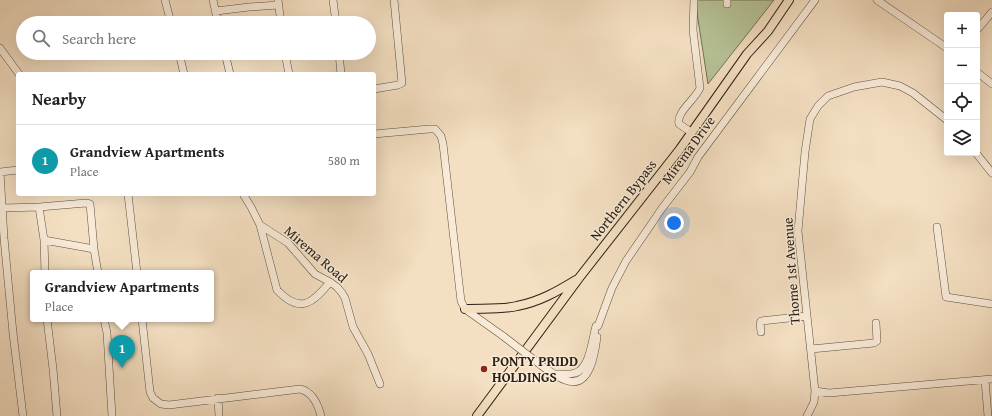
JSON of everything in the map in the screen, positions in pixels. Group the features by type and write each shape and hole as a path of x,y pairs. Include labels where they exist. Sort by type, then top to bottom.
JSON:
{"main road":[{"name":"Northern Bypass","path":"477,416 579,278 680,149 748,54 768,31 789,0"},
{"path":"465,309 510,307 528,304 561,289 579,278"}],"street":[{"path":"165,0 169,16"},
{"path":"213,0 217,16"},
{"path":"333,0 335,16"},
{"path":"376,89 402,83 394,0"},
{"path":"691,132 679,124 678,119 681,112 697,96 700,88 693,30 694,0"},
{"name":"Mirema Drive","path":"465,309 504,336 546,369 556,374 575,374 585,366 596,326 598,326 620,273 634,248 690,172 698,157 815,0"},
{"path":"877,0 944,46"},
{"path":"216,11 278,2 280,16"},
{"path":"980,26 992,12"},
{"path":"0,48 18,72"},
{"path":"181,60 184,72"},
{"path":"227,60 230,72"},
{"path":"286,60 289,72"},
{"path":"340,60 341,72"},
{"path":"980,74 992,84"},
{"name":"Thome 1st Avenue","path":"808,415 814,402 815,391 806,316 798,225 810,120 818,106 828,96 862,85 882,82 906,89 944,117"},
{"path":"376,134 435,129 441,136 458,281 461,301 465,309"},
{"path":"978,156 992,173"},
{"path":"16,170 0,172 13,340 23,416"},
{"path":"128,196 137,270"},
{"path":"244,196 260,225 277,290 284,297 301,304 313,300 330,282"},
{"path":"2,205 39,207 86,203 90,204 98,270"},
{"path":"39,207 44,240 45,270"},
{"name":"Mirema Road","path":"260,225 288,243 316,274 322,279 330,282 345,298 353,327 368,354 380,384"},
{"path":"937,227 946,298 992,304"},
{"path":"44,240 94,249"},
{"path":"761,332 760,321 806,316"},
{"path":"47,322 53,370 56,416"},
{"path":"105,322 107,333 112,416"},
{"path":"142,322 150,392 153,398 161,404 169,405 300,389 310,392 321,416"},
{"path":"811,349 874,343 877,341 876,323"},
{"path":"815,391 836,392 988,379 988,416"},
{"path":"218,398 219,416"}],"green space":[{"path":"695,0 774,0 708,84"}],"place":[{"name":"Grandview Apartments","path":"122,368"},
{"name":"PONTY PRIDD HOLDINGS","path":"484,369"}]}
